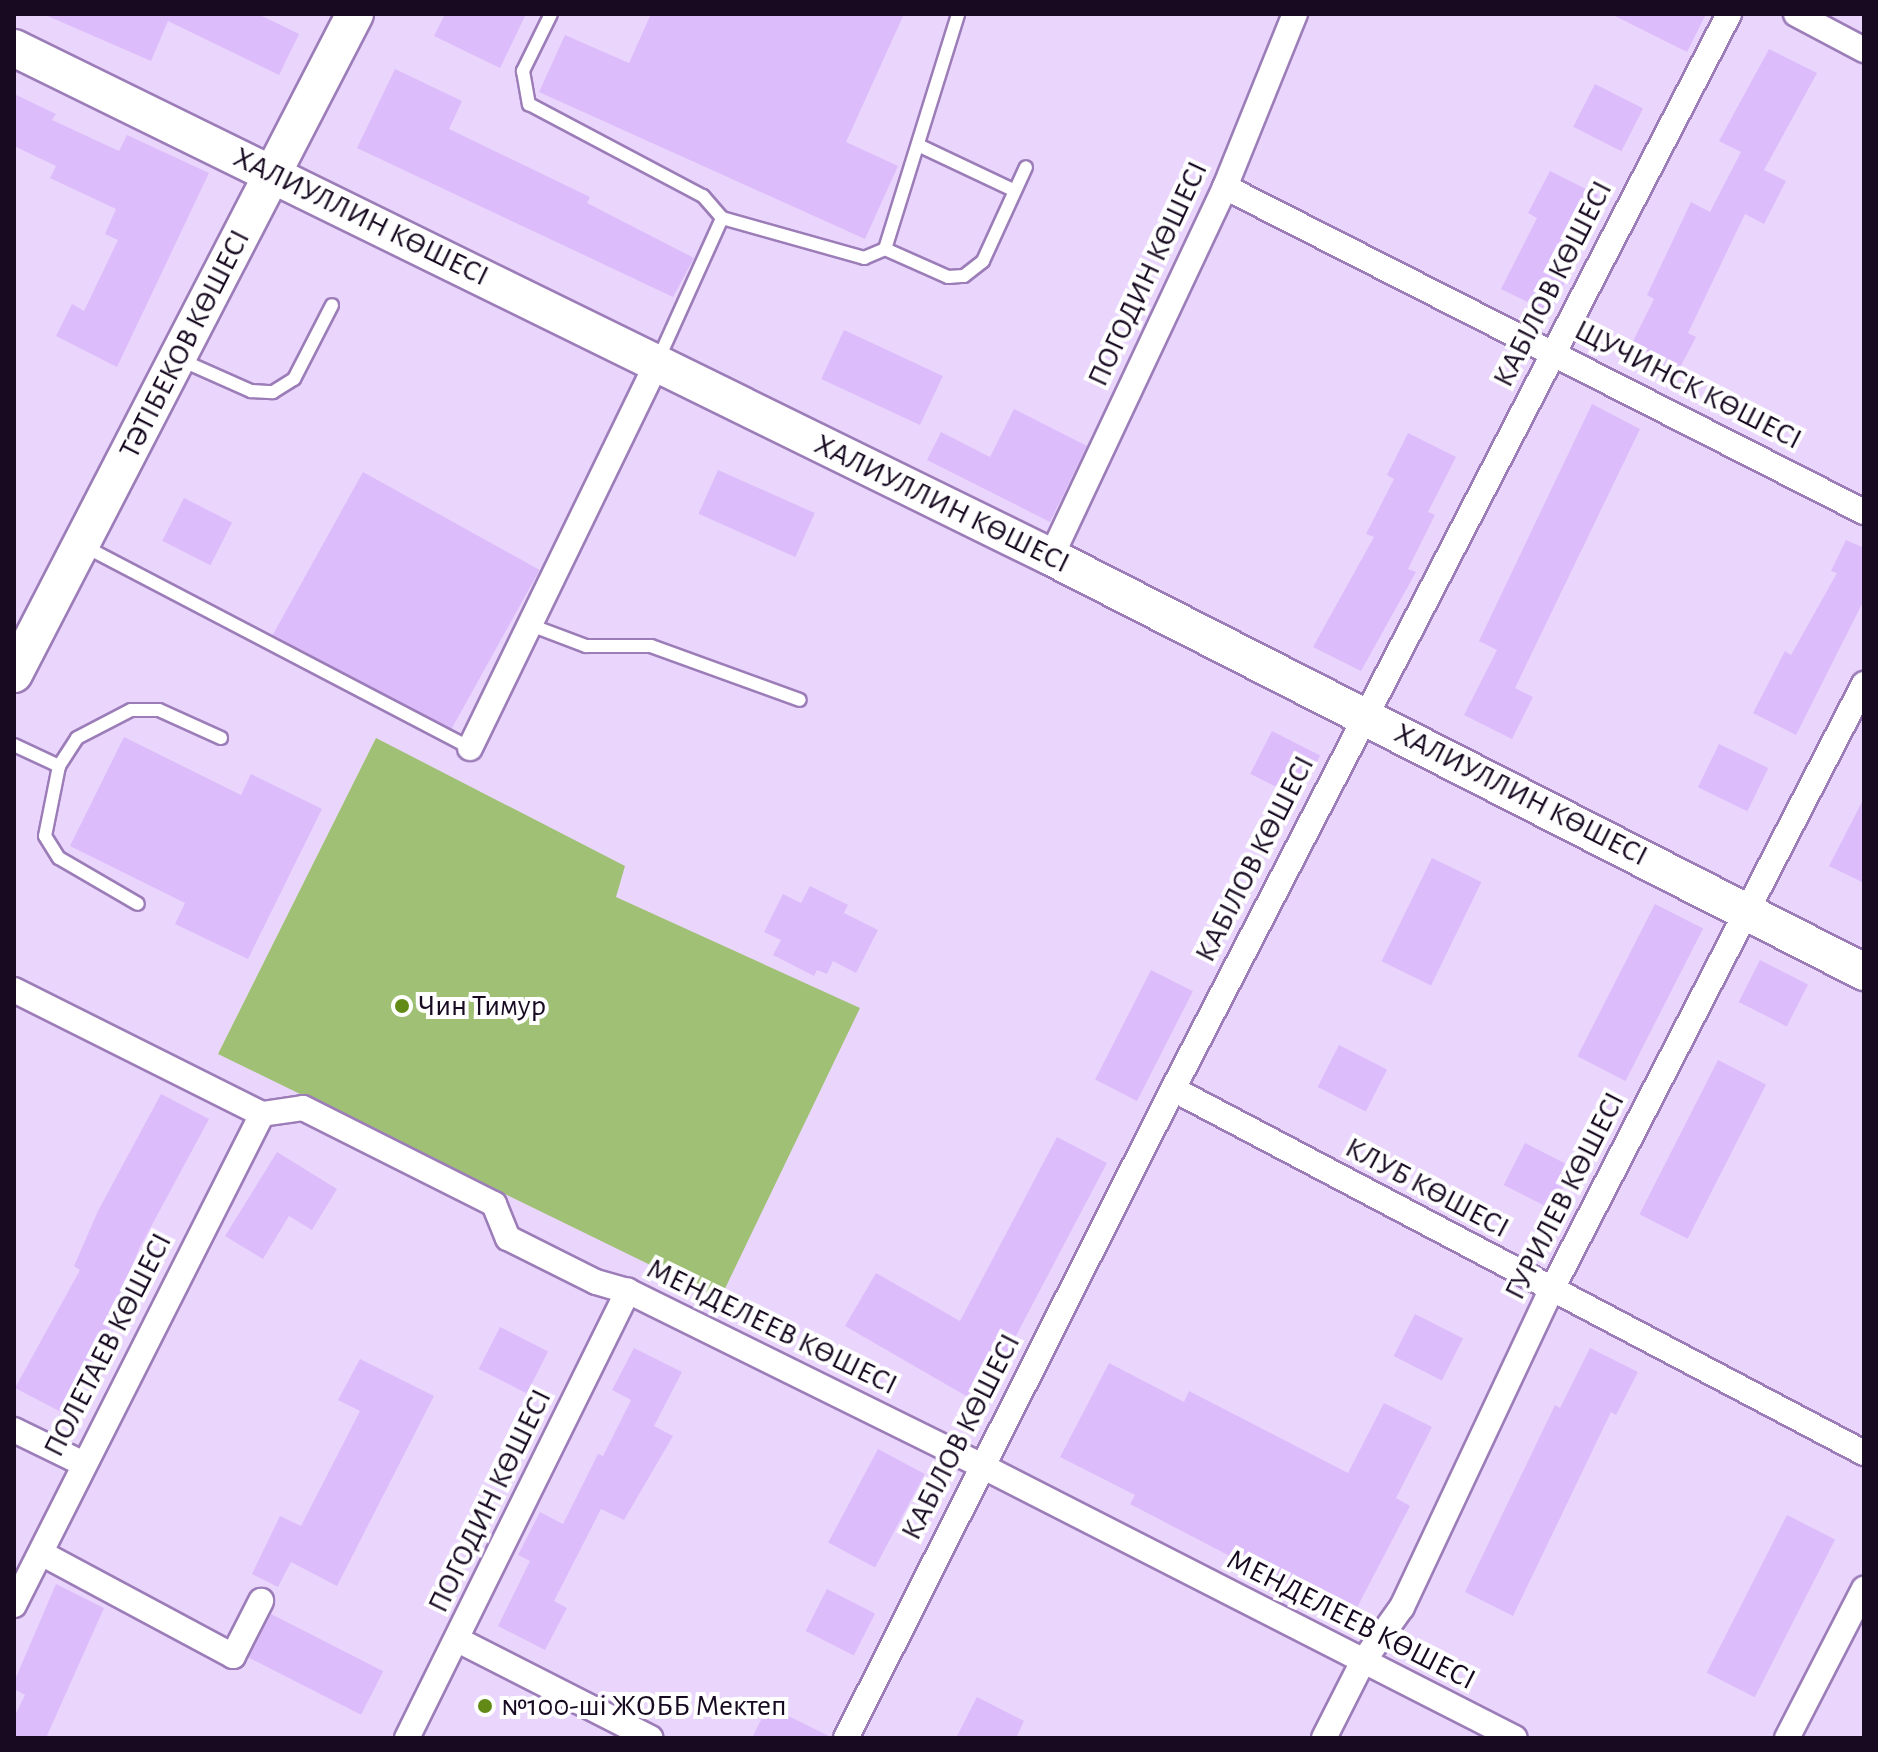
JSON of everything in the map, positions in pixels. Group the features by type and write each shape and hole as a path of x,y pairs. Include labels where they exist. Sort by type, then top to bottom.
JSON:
{"main road":[{"name":"ТӘТІБЕКОВ КӨШЕСІ","path":"14,674 355,14"},
{"name":"ХАЛИУЛЛИН КӨШЕСІ","path":"14,48 1051,557 1864,972"}],"street":[{"name":"ПОГОДИН КӨШЕСІ","path":"1051,557 1225,187 1295,14"},
{"name":"КАБІЛОВ КӨШЕСІ","path":"846,1738 1173,1089 1729,14"},
{"path":"1796,14 1864,50"},
{"name":"ЩУЧИНСК КӨШЕСІ","path":"1225,187 1864,512"},
{"path":"470,748 533,626 657,363"},
{"name":"ГУРИЛЕВ КӨШЕСІ","path":"1324,1738 1362,1663 1402,1607 1551,1291 1864,684"},
{"path":"14,990 262,1114"},
{"name":"КЛУБ КӨШЕСІ","path":"1173,1089 1551,1291 1864,1453"},
{"name":"МЕНДЕЛЕЕВ КӨШЕСІ","path":"262,1114 303,1108 494,1204 508,1238 596,1282 628,1291 982,1466 1362,1663 1515,1738"},
{"name":"ПОЛЕТАЕВ КӨШЕСІ","path":"14,1605 82,1463 262,1114"},
{"name":"ПОГОДИН КӨШЕСІ","path":"407,1738 628,1291"},
{"path":"14,1430 82,1463"},
{"path":"41,1553 233,1656 261,1601"},
{"path":"1787,1738 1864,1589"},
{"path":"458,1640 650,1738"}],"lane":[{"path":"551,14 523,71 529,104 703,196 722,218 864,258 885,249 948,277 964,276 983,261 1026,167"},
{"path":"885,249 958,14"},
{"path":"918,145 1013,190"},
{"path":"657,363 722,218"},
{"path":"178,358 251,391 273,392 294,379 332,305"},
{"path":"81,544 470,748"},
{"path":"533,626 586,646 651,646 800,700"},
{"path":"138,904 59,858 45,836 59,766 77,738 131,710 159,710 221,738"},
{"path":"14,745 59,766"}],"green space":[{"path":"376,738 625,866 616,897 860,1008 720,1299 218,1054"}],"building":[{"path":"43,14 258,14 299,34 279,75 168,21 151,61"},
{"path":"445,14 526,14 500,68 434,36"},
{"path":"651,14 904,14 846,142 898,166 865,239 539,92 565,35 629,63"},
{"path":"1611,14 1706,14 1687,52"},
{"path":"1769,49 1817,73 1764,170 1786,181 1764,224 1745,214 1688,333 1696,337 1674,379 1626,355 1654,299 1647,295 1691,202 1710,212 1741,152 1719,141"},
{"path":"395,69 462,101 449,129 590,197 587,203 694,258 673,297 357,148"},
{"path":"1595,84 1643,109 1621,151 1573,127"},
{"path":"14,94 56,114 52,120 119,151 127,135 209,173 117,367 56,336 72,304 84,311 118,240 105,234 116,209 50,178 56,166 14,146"},
{"path":"1550,171 1598,195 1562,266 1571,270 1550,313 1501,289 1537,218 1528,213"},
{"path":"844,330 943,376 920,425 821,379"},
{"path":"1592,404 1640,429 1515,688 1533,697 1512,739 1464,715 1497,650 1479,641"},
{"path":"1014,409 1087,446 1050,522 927,460 941,432 990,457"},
{"path":"1408,433 1456,457 1428,512 1435,515 1408,569 1416,572 1361,671 1313,647 1374,537 1366,534 1394,479 1387,475"},
{"path":"718,470 815,513 795,557 698,514"},
{"path":"363,472 540,570 449,733 273,635"},
{"path":"184,498 232,523 210,565 162,541"},
{"path":"1846,540 1864,548 1864,600 1796,735 1753,713 1785,651 1791,655 1837,573 1831,571"},
{"path":"1272,731 1320,756 1298,798 1250,774"},
{"path":"124,737 241,795 251,774 322,809 248,959 175,924 185,903 70,846"},
{"path":"1719,744 1768,768 1747,811 1698,787"},
{"path":"1864,798 1864,883 1829,866"},
{"path":"1432,858 1481,882 1431,985 1382,961"},
{"path":"810,886 848,905 844,913 878,930 856,973 833,961 827,974 817,970 814,976 773,955 781,940 764,932 783,894 801,903"},
{"path":"1655,904 1703,929 1625,1081 1577,1056"},
{"path":"1760,960 1808,985 1787,1026 1739,1002"},
{"path":"1151,970 1193,991 1137,1101 1095,1080"},
{"path":"1339,1045 1387,1070 1366,1111 1318,1087"},
{"path":"1718,1060 1766,1085 1688,1239 1639,1214"},
{"path":"161,1094 209,1119 140,1247 118,1298 125,1301 63,1413 15,1388 80,1270 74,1266 98,1211"},
{"path":"1057,1137 1107,1163 980,1404 845,1326 876,1273 960,1321"},
{"path":"1525,1143 1573,1168 1552,1209 1504,1185"},
{"path":"277,1152 337,1189 312,1230 289,1216 263,1259 225,1236"},
{"path":"1415,1314 1463,1339 1442,1380 1394,1356"},
{"path":"500,1327 548,1352 527,1393 479,1369"},
{"path":"634,1348 682,1372 654,1426 673,1436 624,1520 601,1509 554,1601 567,1608 545,1650 498,1626 530,1561 518,1555 540,1512 563,1524 598,1454 603,1456 631,1400 612,1390"},
{"path":"1590,1348 1638,1372 1616,1415 1611,1412 1513,1616 1465,1592 1555,1405 1560,1408"},
{"path":"360,1359 434,1396 337,1586 291,1562 278,1587 252,1574 280,1516 301,1526 360,1411 338,1400"},
{"path":"1109,1363 1184,1402 1189,1391 1348,1473 1384,1403 1432,1427 1396,1498 1410,1506 1351,1619 1130,1504 1135,1495 1060,1457"},
{"path":"878,1449 925,1474 875,1567 828,1543"},
{"path":"1787,1515 1835,1540 1755,1697 1707,1673"},
{"path":"56,1584 104,1608 46,1738 14,1738 14,1717 25,1695 14,1689 14,1682"},
{"path":"827,1589 875,1614 854,1655 806,1631"},
{"path":"271,1614 383,1671 361,1715 249,1658"},
{"path":"977,1697 1024,1721 1016,1738 956,1738"},
{"path":"768,1706 831,1737 831,1738 752,1738"}],"place":[{"name":"Чин Тимур","path":"402,1006"},
{"name":"№100-ші ЖОББ Мектеп","path":"485,1706"}]}
